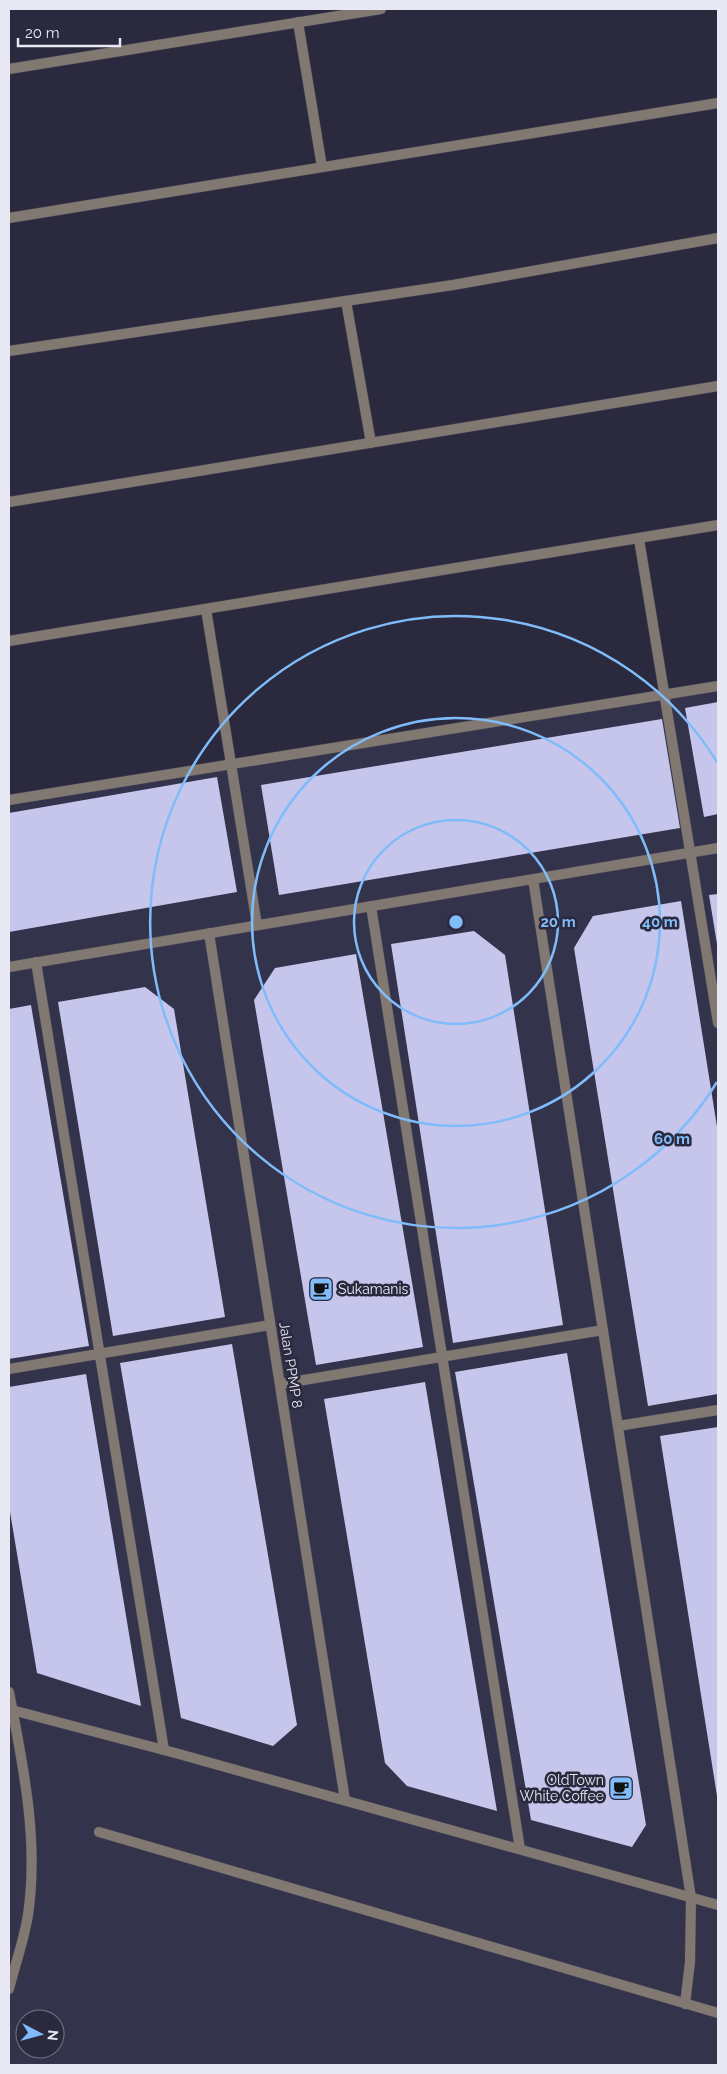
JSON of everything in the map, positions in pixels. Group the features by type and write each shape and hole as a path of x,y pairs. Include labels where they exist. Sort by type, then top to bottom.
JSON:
{"street":[{"path":"9,69 381,9"},
{"path":"298,22 322,167"},
{"path":"9,218 718,104"},
{"path":"9,351 463,283 718,238"},
{"path":"346,301 371,443"},
{"path":"9,502 718,386"},
{"path":"9,641 718,525"},
{"path":"638,539 718,1023"},
{"path":"206,609 257,925"},
{"path":"9,800 718,686"},
{"path":"9,967 718,848"},
{"path":"533,878 691,1898 690,1962 685,2004"},
{"path":"371,906 520,1850"},
{"name":"Jalan PPMP 8","path":"209,933 345,1800"},
{"path":"36,962 164,1750"},
{"path":"9,1369 270,1325"},
{"path":"280,1384 603,1330"},
{"path":"618,1426 718,1410"},
{"path":"9,1692 30,1812 31,1870 28,1916 9,1989"},
{"path":"12,1710 164,1750 718,1905"},
{"path":"99,1832 718,2013"}],"shaded area":[{"path":"718,688 718,2065 9,2065 9,802"}],"building":[{"path":"718,702 718,814 704,817 685,708"},
{"path":"662,719 680,828 279,895 261,785"},
{"path":"217,777 237,892 9,932 9,813"},
{"path":"718,894 718,944 717,944 709,895"},
{"path":"681,901 718,1133 718,1394 648,1406 574,948 593,916"},
{"path":"474,931 505,955 563,1325 453,1343 391,944"},
{"path":"356,954 423,1347 316,1365 254,1000 275,968"},
{"path":"145,987 174,1009 225,1317 113,1336 58,1002"},
{"path":"31,1005 89,1346 9,1359 9,1009"},
{"path":"232,1344 297,1725 273,1746 181,1718 120,1363"},
{"path":"567,1353 646,1825 632,1847 531,1820 455,1372"},
{"path":"86,1374 141,1706 37,1673 9,1506 9,1387"},
{"path":"425,1382 497,1811 407,1786 385,1763 324,1399"},
{"path":"718,1427 718,1796 717,1796 660,1436"}],"place":[{"name":"Sukamanis","path":"321,1289"},
{"name":"OldTown White Coffee","path":"621,1788"}]}
